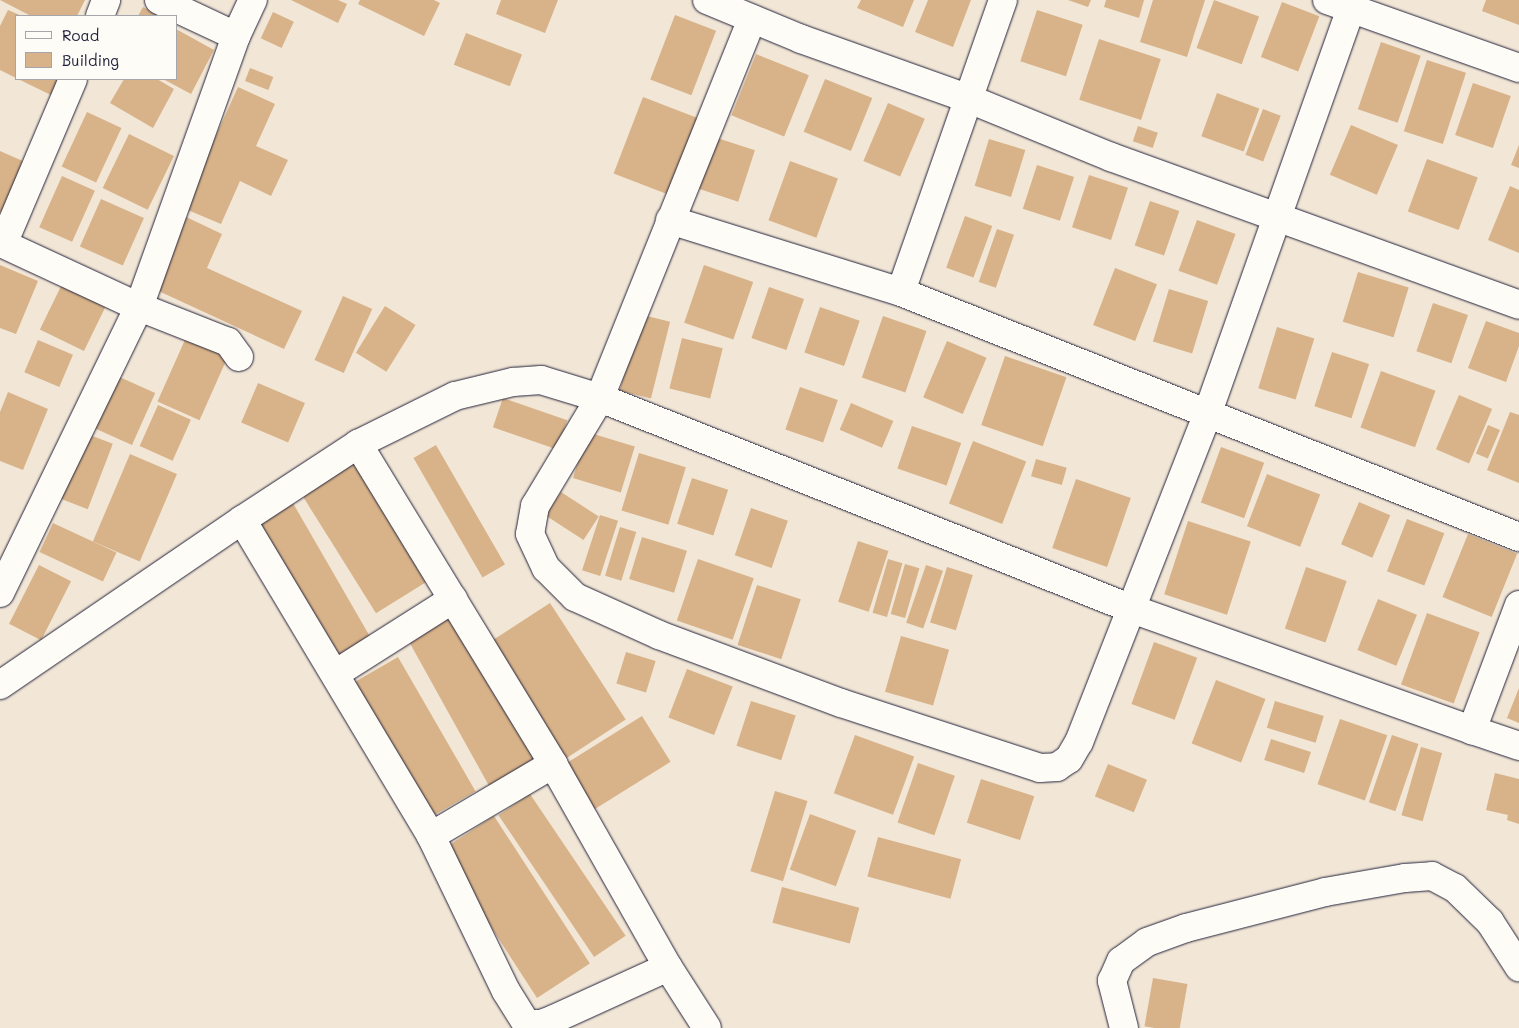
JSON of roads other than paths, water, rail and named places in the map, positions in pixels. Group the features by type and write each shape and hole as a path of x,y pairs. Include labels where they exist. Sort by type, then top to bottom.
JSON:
{"street":[{"path":"100,15 106,0"},
{"path":"159,0 236,36"},
{"path":"0,594 139,307 236,36 253,0"},
{"path":"707,0 921,84 967,98 1111,157 1280,216 1519,305"},
{"path":"901,292 967,98 1004,0"},
{"path":"752,19 600,398 535,506 530,534 546,568 575,597 659,635 841,703 1040,768 1057,767 1069,759 1079,742 1132,609 1208,415 1280,216 1344,3 1519,68"},
{"path":"73,80 1,246 139,307 228,342 239,357"},
{"path":"670,220 901,292 1519,537"},
{"path":"0,685 242,520 358,444 455,396 513,382 541,380 600,398 1132,609 1519,746"},
{"path":"358,444 553,764 668,967 707,1028"},
{"path":"242,520 431,836 506,991 528,1026 554,1019 668,967"},
{"path":"335,674 453,599"},
{"path":"1472,730 1519,605"},
{"path":"431,836 553,764"},
{"path":"1124,1028 1112,981 1121,962 1147,942 1186,928 1306,897 1405,878 1432,876 1455,888 1490,922 1519,967"}]}
